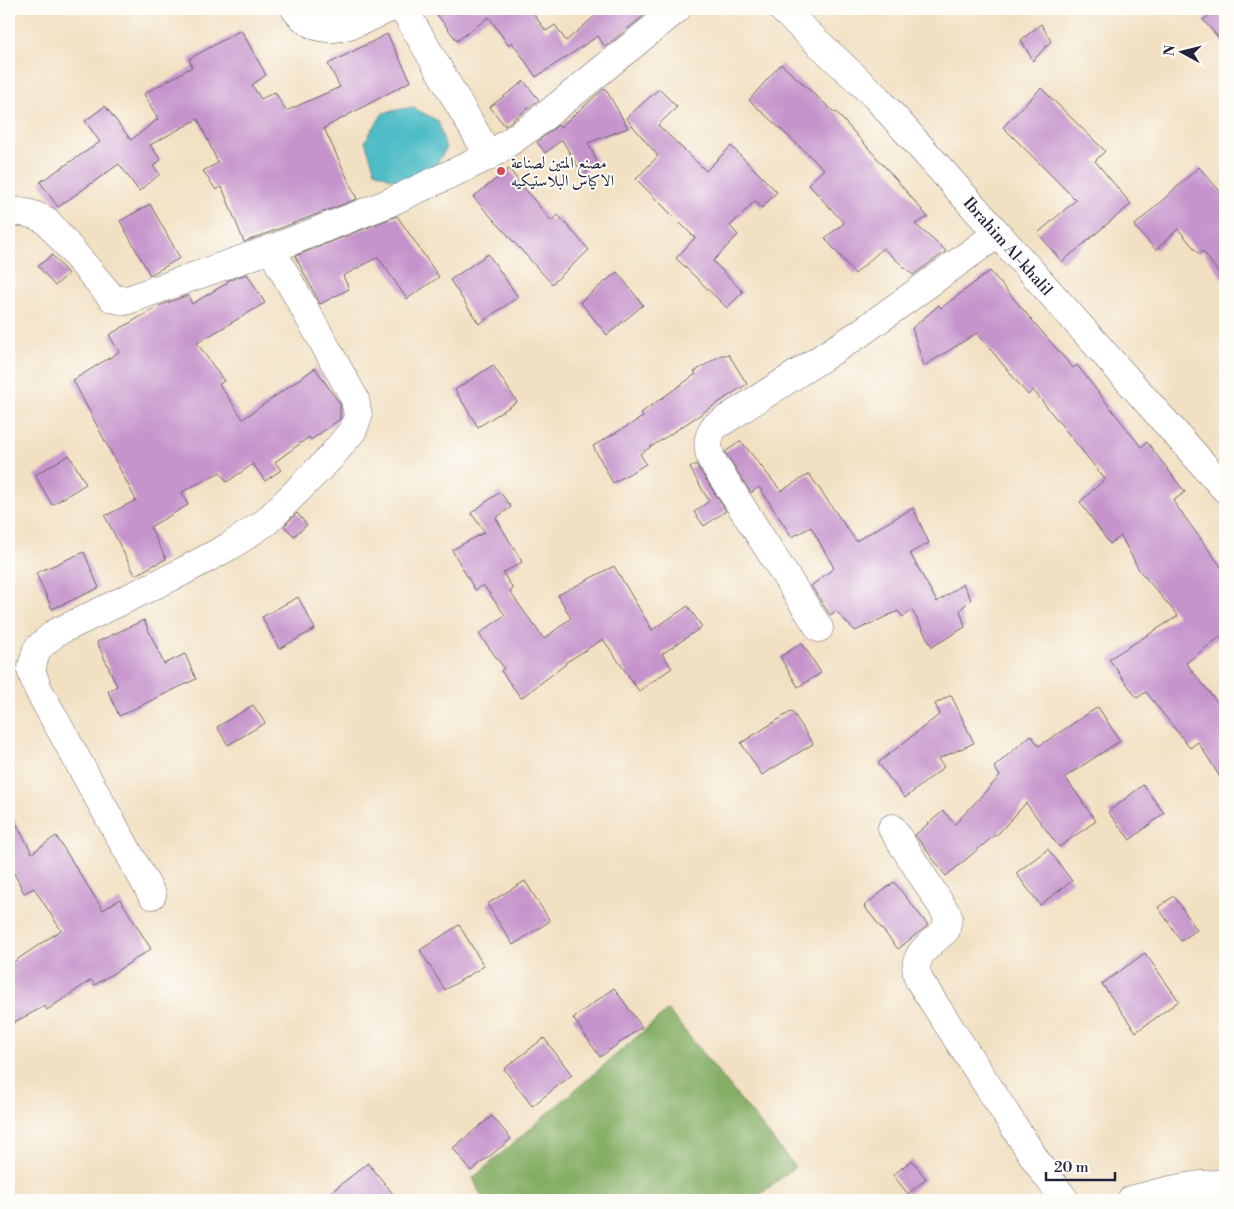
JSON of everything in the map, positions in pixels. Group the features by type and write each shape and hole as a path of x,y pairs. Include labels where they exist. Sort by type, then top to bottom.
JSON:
{"street":[{"path":"294,9 304,21 320,26 343,28 388,9"},
{"path":"398,9 405,11 490,156"},
{"path":"9,212 20,211 35,214 47,221 112,298 118,301 125,301 271,249 386,204 490,156 534,125 677,9"},
{"name":"Ibrahim Al-khalil","path":"782,9 876,97 1225,489"},
{"path":"819,628 711,459 707,448 709,437 714,427 859,334 997,234"},
{"path":"152,895 38,689 31,670 37,649 56,633 178,574 230,546 266,522 328,459 352,430 358,416 355,399 271,249"},
{"path":"892,828 948,916 946,930 920,953 916,961 915,970 919,980 1041,1168 1065,1200"},
{"path":"1131,1200 1173,1190 1209,1184 1225,1184"}],"green space":[{"path":"668,1010 795,1167 753,1200 483,1200 473,1178"}],"water":[{"path":"412,107 438,121 446,149 431,173 403,184 375,171 365,141 383,113"}],"building":[{"path":"433,9 530,9 546,31 555,25 566,41 603,9 652,9 605,47 598,36 536,77 512,42 508,45 489,17 457,41"},
{"path":"1218,9 1225,9 1225,45 1203,20"},
{"path":"1041,24 1051,41 1033,61 1021,40"},
{"path":"241,30 266,75 252,85 261,99 275,92 286,111 340,87 328,64 387,34 411,81 324,128 357,199 244,242 222,187 216,190 203,171 218,163 198,119 150,145 161,160 153,166 160,174 139,191 119,164 58,207 40,182 100,142 85,121 105,106 131,140 158,119 144,94 192,67 189,59"},
{"path":"781,64 836,112 894,177 928,217 915,224 946,251 913,275 883,248 855,274 825,238 844,223 808,184 824,169 749,100"},
{"path":"524,81 539,100 505,126 490,107"},
{"path":"605,88 628,128 588,143 597,162 583,175 562,140 545,153 537,142 558,125 560,127"},
{"path":"1041,88 1105,151 1095,161 1131,204 1062,262 1038,233 1076,200 1003,127"},
{"path":"659,89 677,107 658,125 706,171 731,146 777,192 762,208 755,201 730,226 738,235 713,261 743,292 727,308 676,258 695,238 636,179 658,156 626,118"},
{"path":"1199,167 1225,197 1225,282 1203,251 1199,254 1178,229 1156,250 1134,226"},
{"path":"509,169 551,221 558,215 589,250 552,284 473,197"},
{"path":"150,204 180,258 150,275 120,221"},
{"path":"397,216 439,277 407,299 378,257 343,276 349,289 320,304 295,256"},
{"path":"488,254 518,297 479,324 450,280"},
{"path":"52,255 68,274 55,286 38,266"},
{"path":"990,271 1073,368 1077,365 1141,447 1147,442 1185,492 1173,501 1225,572 1225,633 1186,663 1225,712 1225,785 1198,742 1190,748 1146,692 1137,698 1109,659 1178,616 1139,570 1121,536 1110,544 1080,502 1105,479 1033,390 1028,395 977,333 924,366 912,328 939,305 941,308"},
{"path":"617,272 643,305 607,335 580,302"},
{"path":"247,274 265,303 197,343 224,381 219,384 243,419 315,368 340,404 340,419 311,440 309,437 275,462 281,470 265,481 253,464 227,482 220,472 182,492 188,505 150,527 166,559 135,575 105,516 136,500 73,380 119,352 109,335 159,306 188,295 192,304 227,283 227,281"},
{"path":"721,355 729,355 747,384 640,454 646,464 613,483 593,446 643,417 641,413 696,374 694,372"},
{"path":"493,365 517,402 478,427 455,390"},
{"path":"741,441 781,491 809,474 856,541 913,508 929,543 910,553 937,602 963,584 971,599 960,610 965,627 932,647 912,610 903,617 898,611 855,631 836,611 830,615 811,586 834,568 811,527 792,537 759,487 751,493 725,452"},
{"path":"69,455 86,484 52,505 35,475"},
{"path":"696,464 726,511 704,526 694,512 709,501 690,468"},
{"path":"500,492 511,507 496,518 522,562 503,573 513,589 510,592 544,639 571,618 558,595 614,566 652,630 688,606 702,627 662,654 672,668 639,691 603,639 565,663 521,698 501,671 504,668 479,634 505,615 483,585 475,590 452,550 485,532 471,513"},
{"path":"297,513 307,525 294,536 284,526"},
{"path":"84,552 99,588 52,609 36,573"},
{"path":"298,597 315,629 279,649 262,617"},
{"path":"144,620 164,664 185,654 196,679 119,716 108,691 117,686 97,642"},
{"path":"802,643 821,673 798,687 780,657"},
{"path":"951,695 974,743 938,759 944,767 905,798 878,763 940,714 935,704"},
{"path":"253,705 265,723 228,745 217,727"},
{"path":"1098,707 1120,741 1065,777 1096,821 1059,847 1026,803 996,836 946,876 915,835 943,811 955,824 1000,776 994,767 1031,735 1039,746"},
{"path":"792,711 813,744 762,775 741,743"},
{"path":"1143,785 1164,813 1130,840 1108,812"},
{"path":"9,810 32,853 56,836 103,910 120,899 151,949 95,985 91,980 47,1010 45,1006 9,1025 9,965 61,930 34,888 24,893 9,863"},
{"path":"1048,849 1072,881 1040,905 1016,873"},
{"path":"525,881 550,921 513,945 487,904"},
{"path":"894,882 928,925 898,949 864,906"},
{"path":"1174,896 1197,930 1181,941 1158,907"},
{"path":"459,925 484,966 445,990 420,950"},
{"path":"1145,953 1179,1001 1136,1032 1102,984"},
{"path":"614,988 642,1027 600,1057 573,1018"},
{"path":"544,1038 572,1075 532,1106 504,1069"},
{"path":"492,1116 511,1139 471,1171 453,1148"},
{"path":"912,1160 926,1179 908,1194 893,1175"},
{"path":"368,1163 398,1200 321,1200"}],"place":[{"name":"مصنع المتين لصناعة الاكياس البلاستيكيه","path":"501,171"}]}
